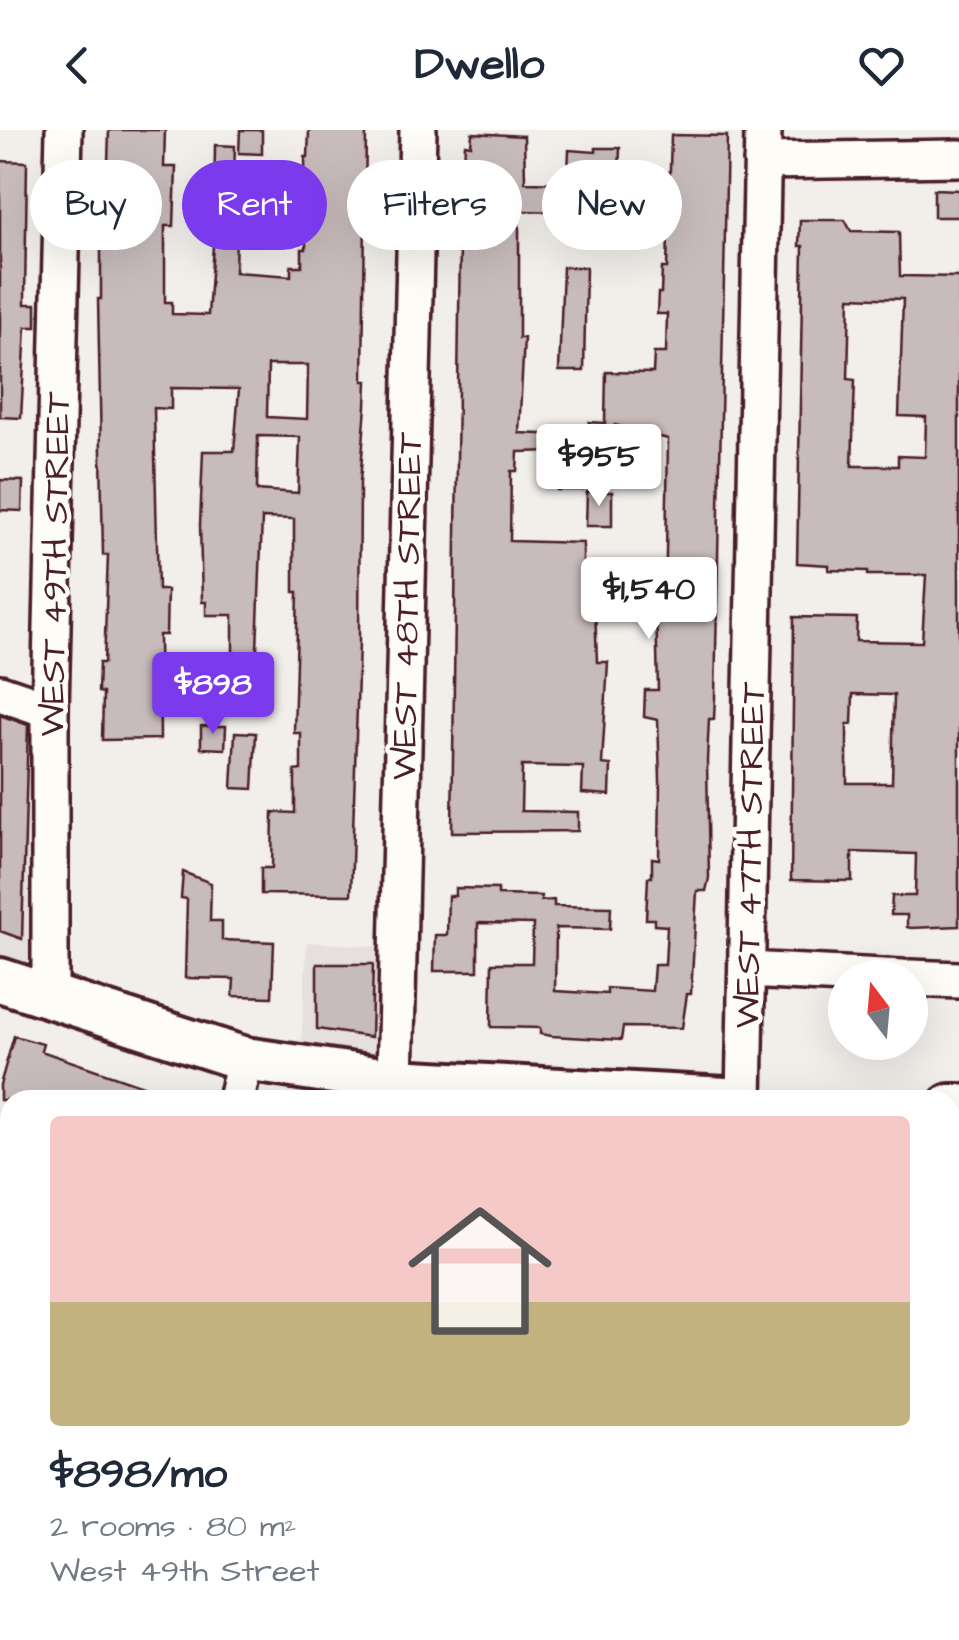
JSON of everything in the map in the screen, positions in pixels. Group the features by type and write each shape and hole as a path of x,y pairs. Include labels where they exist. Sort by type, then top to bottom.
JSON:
{"main road":[{"path":"0,980 50,999 239,1090 394,1081 560,1090"}],"street":[{"name":"WEST 49TH STREET","path":"50,999 50,710 64,130"},
{"name":"WEST 48TH STREET","path":"394,1081 418,130"},
{"path":"763,146 959,158"},
{"name":"WEST 47TH STREET","path":"744,1090 763,146"},
{"path":"0,692 50,710"},
{"path":"747,970 828,974"},
{"path":"928,979 959,980"}],"shaded area":[{"path":"0,693 50,710 50,999 0,980"},
{"path":"307,942 398,948 395,1081 300,1067"}],"building":[{"path":"109,130 165,130 164,167 176,167 174,226 165,226 165,302 172,302 172,314 208,315 213,250 236,250 235,272 291,276 291,266 302,266 302,250 327,250 327,160 305,160 309,130 366,130 366,160 347,160 347,250 365,250 363,381 367,381 360,482 351,895 261,894 261,868 272,868 273,812 295,813 295,771 301,770 301,733 294,733 298,592 294,592 294,519 262,518 256,676 233,676 233,615 206,615 206,602 202,602 200,525 203,451 234,451 239,389 171,388 171,409 154,408 158,590 167,590 166,635 159,635 160,739 102,740 103,693 98,692 99,663 104,663 108,555 103,555 101,250 162,250 162,160 108,160","holes":["268,365 308,365 307,419 267,417","258,436 300,437 298,493 257,490"]},
{"path":"240,130 262,130 262,154 239,153"},
{"path":"472,133 524,136 525,182 542,182 542,211 522,211 522,160 464,160 465,144 471,145"},
{"path":"671,135 727,136 715,697 714,719 709,719 707,760 709,878 706,891 697,891 691,994 687,994 682,1028 623,1027 621,1040 552,1036 540,1034 540,1028 491,1027 492,963 532,963 533,924 478,923 478,971 434,971 435,935 447,935 448,896 455,896 455,888 541,896 541,901 554,900 554,906 611,907 610,929 556,928 555,991 652,991 654,965 665,965 667,926 654,925 654,919 646,919 652,858 659,859 660,779 658,720 644,717 645,690 658,690 656,610 665,611 668,439 615,425 614,449 589,449 589,422 605,423 606,372 653,373 654,353 666,353 667,314 657,314 658,293 662,268 667,268 668,250 682,250 682,160 670,160"},
{"path":"215,145 235,146 235,160 215,160"},
{"path":"596,148 620,148 620,160 569,160 569,150 596,152"},
{"path":"0,161 27,162 25,304 36,304 36,327 26,327 21,418 0,417"},
{"path":"934,189 959,190 959,217 934,217"},
{"path":"800,220 845,220 851,231 899,232 900,276 959,277 959,926 911,928 907,927 907,915 891,915 892,896 915,896 916,854 852,852 852,881 791,880 794,617 857,618 856,641 922,642 926,575 868,575 868,571 829,570 829,565 797,563 803,246 799,246","holes":["850,297 903,299 899,416 926,417 925,457 898,456 898,466 852,466 855,380 848,379","853,694 894,695 892,783 847,783 847,724 852,724"]},
{"path":"460,250 519,250 519,338 524,338 519,433 584,436 583,490 557,490 557,451 518,452 517,471 511,471 510,541 583,543 583,577 613,578 612,607 595,607 597,662 608,662 602,764 611,765 610,795 582,793 583,767 522,766 521,811 578,812 578,831 452,832"},
{"path":"563,267 586,267 584,371 559,371"},
{"path":"0,480 23,481 22,511 0,510"},
{"path":"587,492 612,492 612,526 586,526"},
{"path":"0,715 28,725 22,939 0,931"},
{"path":"201,726 226,726 225,749 201,748"},
{"path":"235,732 256,733 253,789 232,788"},
{"path":"183,872 211,883 210,921 222,921 222,940 274,942 272,997 233,996 234,979 185,978 187,899 181,898"},
{"path":"317,964 373,964 371,1037 317,1029"},
{"path":"14,1036 43,1044 41,1051 155,1090 0,1090"}]}
